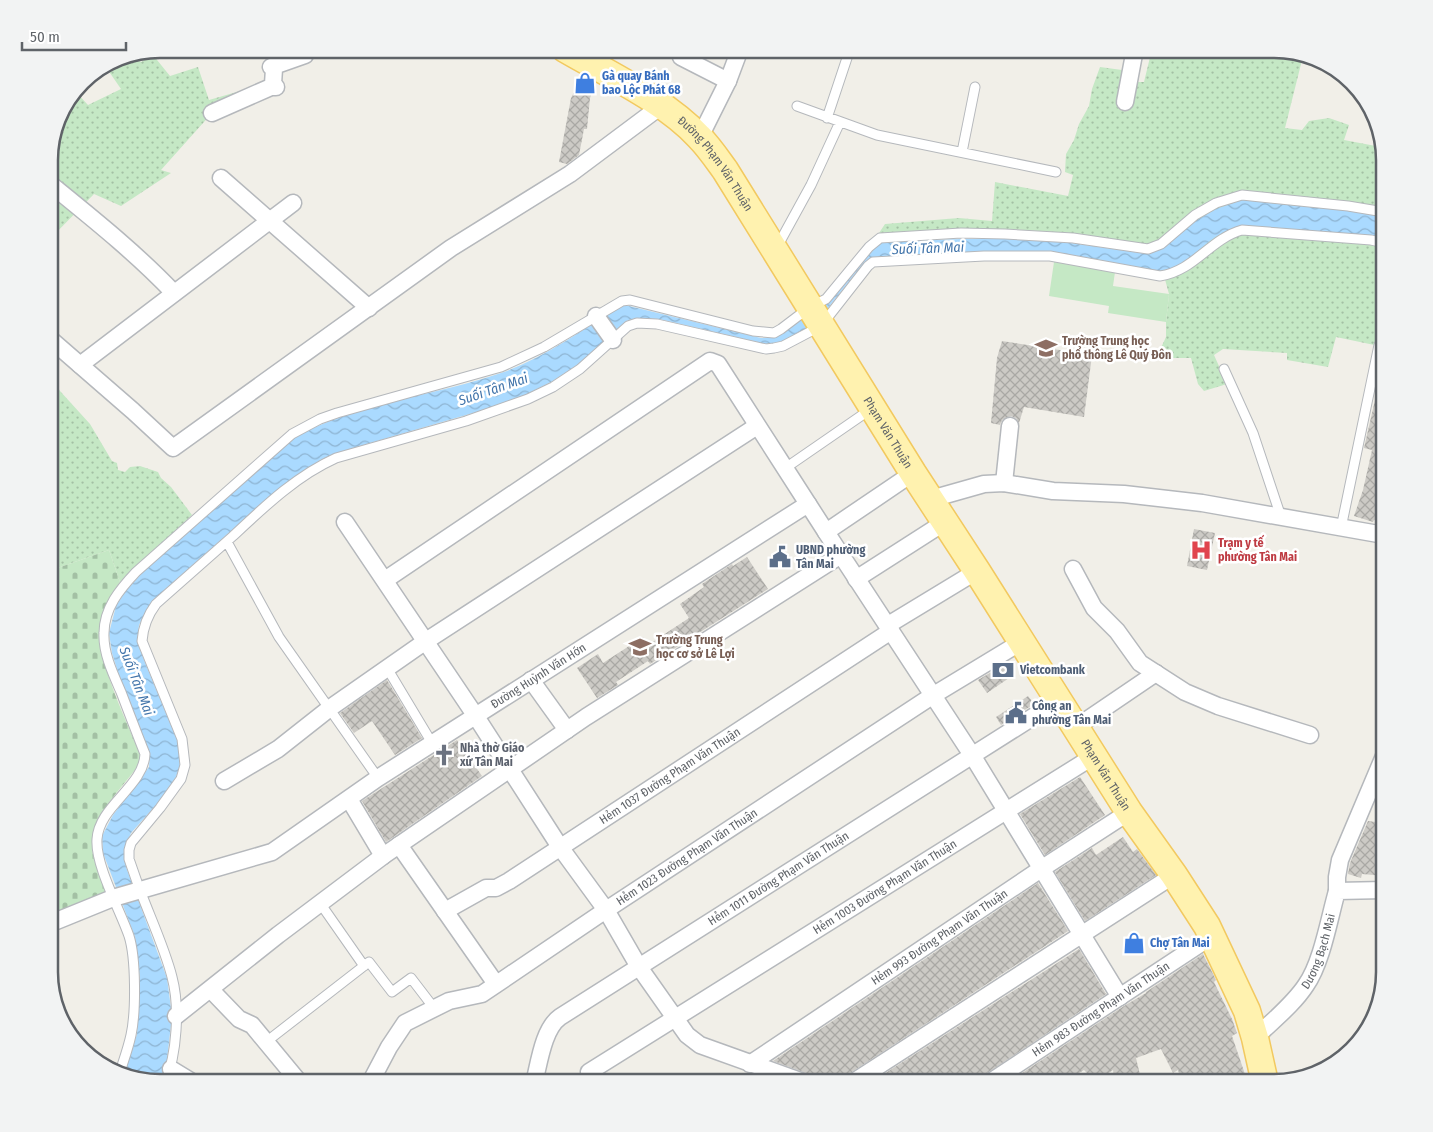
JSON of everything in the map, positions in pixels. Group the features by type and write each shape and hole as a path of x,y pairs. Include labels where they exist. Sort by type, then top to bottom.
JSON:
{"main road":[{"name":"Đường Phạm Văn Thuận","path":"580,58 661,106 700,137 725,170 776,249 815,316"},
{"name":"Phạm Văn Thuận","path":"815,316 1129,812 1202,918 1247,1012 1263,1074"}],"street":[{"path":"212,113 271,87 276,88 273,84 274,69 271,67 299,58"},
{"path":"681,58 728,81"},
{"path":"700,137 728,81 737,58"},
{"path":"1125,102 1133,58"},
{"path":"58,346 134,411 173,448 452,248 570,174 661,106"},
{"path":"221,178 369,308"},
{"path":"58,190 120,241 153,271 174,294"},
{"path":"80,365 294,203"},
{"path":"596,316 612,340"},
{"path":"385,580 710,361 718,364 756,426 972,755 1120,997"},
{"path":"224,780 278,749 330,708 426,641 756,426"},
{"path":"1004,483 1010,426"},
{"path":"826,532 913,473"},
{"path":"931,499 984,484 1004,483 1052,491 1124,494 1202,503 1376,535"},
{"name":"Đường Huỳnh Văn Hớn","path":"113,898 139,886 272,852 432,742 808,504"},
{"path":"345,522 426,641 560,846 606,910 639,967 693,1041 779,1074"},
{"path":"856,579 945,522"},
{"path":"176,1016 278,935 383,856 567,730 841,555"},
{"name":"Hẻm 1037 Đường Phạm Văn Thuận","path":"445,911 486,888 496,888 509,881 977,570"},
{"path":"1074,570 1094,608 1116,630 1140,663 1185,692 1218,706 1310,735"},
{"name":"Hẻm 1023 Đường Phạm Văn Thuận","path":"375,1074 405,1023 449,1001 482,994 606,910 932,696 1021,642"},
{"path":"1076,728 1156,673"},
{"path":"531,680 567,730"},
{"name":"Hẻm 1011 Đường Phạm Văn Thuận","path":"537,1074 553,1022 1058,701"},
{"name":"Hẻm 1003 Đường Phạm Văn Thuận","path":"589,1072 1094,756"},
{"name":"Dương Bạch Mai","path":"1255,1038 1306,985 1316,965 1337,891 1340,860 1376,775"},
{"path":"349,798 383,856"},
{"name":"Hẻm 993 Đường Phạm Văn Thuận","path":"750,1064 1040,869 1129,812"},
{"path":"399,845 496,984"},
{"path":"866,1074 1174,875"},
{"path":"1337,891 1376,890"},
{"path":"58,920 113,898"},
{"name":"Hẻm 983 Đường Phạm Văn Thuận","path":"1003,1074 1212,936"},
{"path":"211,990 239,1019 252,1025 293,1074"}],"lane":[{"path":"827,118 847,58"},
{"path":"962,152 975,87"},
{"path":"797,106 877,135 1056,172"},
{"path":"776,249 811,185 840,122"},
{"path":"121,1067 131,1034 135,978 130,938 113,898 98,854 97,836 108,812 138,774 145,761 145,754 111,669 104,633 109,610 122,588 136,572 292,434 320,419 337,413 501,367 544,347 617,302 630,300 767,333 774,333 815,316 826,299 869,247 880,238 961,233 1005,234 1073,238 1148,249 1161,244 1195,215 1216,203 1242,196 1348,206 1376,211"},
{"path":"168,1074 176,1016 172,977 129,859 129,850 131,843 181,779 185,765 182,739 149,661 142,641 142,630 150,611 156,604 278,496 322,464 336,458 490,413 528,399 553,387 580,369 628,326 637,323 674,327 766,349 783,346 873,262 984,256 1050,256 1160,276 1173,274 1194,261 1223,238 1231,233 1242,230 1376,241"},
{"path":"1341,528 1376,359"},
{"path":"1224,368 1253,433 1281,517"},
{"path":"784,469 873,408"},
{"path":"227,542 268,621 378,778"},
{"path":"387,668 432,742"},
{"path":"320,903 364,966"},
{"path":"266,1042 369,962 392,992 411,978 434,1008"}],"green space":[{"path":"148,58 155,58 170,76 198,67 209,100 247,89 212,113 161,170 171,173 121,206 94,194 58,231 58,146 65,120 80,96 88,105 121,89 110,73 110,70 133,61 141,62"},
{"path":"1150,58 1280,58 1302,62 1285,128 1302,130 1309,121 1329,118 1349,125 1344,140 1375,146 1376,345 1336,337 1328,367 1287,360 1287,353 1223,349 1214,355 1227,384 1204,391 1198,384 1191,358 1168,358 1159,352 1166,337 1169,294 1158,254 1147,244 1070,233 1010,229 879,233 885,224 959,218 992,221 995,182 1068,196 1073,175 1065,172 1066,154 1089,106 1092,89 1100,67 1122,70 1121,77 1134,82 1144,82"},
{"path":"1054,262 1115,272 1113,286 1169,294 1166,322 1108,313 1109,306 1049,296"},
{"path":"58,388 90,424 112,461 117,463 118,470 125,472 130,467 140,466 158,472 192,515 120,582 109,550 58,568"},
{"path":"109,550 120,582 103,614 100,640 107,673 140,754 140,759 138,766 101,814 93,836 94,859 107,895 58,914 58,568"}],"water":[{"name":"Suối Tân Mai","path":"1242,200 1376,216 1376,237 1242,225 1210,241 1175,267 1160,271 1050,251 988,251 873,257 866,261 859,269 816,323 780,342 766,344 659,319 636,318 626,321 580,363 551,382 523,396 490,408 336,453 320,460 276,491 152,601 139,625 137,641 178,742 180,765 176,777 157,804 131,833 124,851 126,867 167,978 172,1016 166,1068 164,1074 139,1073 126,1069 137,1034 140,978 135,937 103,853 102,836 113,815 149,767 150,753 119,676 112,653 109,633 116,606 125,592 143,572 294,438 344,416 478,380 519,366 564,342 620,306 629,306 761,338 771,338 779,336 810,313 829,303 872,251 882,242 1006,239 1071,243 1148,254 1163,248 1197,220 1216,209"}],"building":[{"path":"579,83 593,90 590,98 587,129 584,129 579,155 567,164 559,162 571,98"},
{"path":"1002,341 1092,355 1084,417 1024,407 1019,423 1016,418 1011,416 1002,420 1000,425 991,423 997,358"},
{"path":"1376,396 1376,521 1373,522 1354,516 1363,490 1372,450 1364,448"},
{"name":"Trạm y tế phường Tân Mai","path":"1194,529 1215,533 1207,570 1187,566"},
{"path":"747,557 768,589 650,664 648,661 616,682 618,685 597,698 577,668 598,654 603,663 643,637 648,645 689,618 680,604 704,587 702,584 732,564 733,566"},
{"path":"1008,662 1015,674 987,693 978,680"},
{"path":"387,680 422,738 395,755 372,721 354,733 340,713"},
{"path":"1028,696 1034,704 1001,725 996,717"},
{"path":"457,740 482,776 386,842 362,801"},
{"path":"1080,777 1105,815 1045,855 1020,814"},
{"path":"1368,821 1376,822 1376,875 1362,874 1361,878 1348,874 1350,863"},
{"path":"1123,837 1133,852 1137,849 1156,875 1085,921 1055,872 1092,848 1096,855"},
{"path":"1038,883 1068,931 849,1074 809,1074 773,1061"},
{"path":"1079,949 1106,994 986,1074 884,1074"},
{"path":"1203,954 1216,980 1214,982 1237,1033 1232,1036 1245,1074 1179,1074 1178,1070 1173,1073 1161,1049 1136,1058 1140,1074 1114,1074 1113,1070 1107,1074 1088,1074 1084,1070 1078,1074 1021,1074 1146,993"}],"place":[{"name":"Gà quay Bánh bao Lộc Phát 68","path":"585,83"},
{"name":"Trường Trung học phổ thông Lê Quý Đôn","path":"1046,348"},
{"name":"Trạm y tế phường Tân Mai","path":"1201,550"},
{"name":"UBND phường Tân Mai","path":"780,557"},
{"name":"Trường Trung học cơ sở Lê Lợi","path":"640,647"},
{"name":"Vietcombank","path":"1003,670"},
{"name":"Công an phường Tân Mai","path":"1016,713"},
{"name":"Nhà thờ Giáo xứ Tân Mai","path":"444,755"},
{"name":"Chợ Tân Mai","path":"1134,943"}]}
